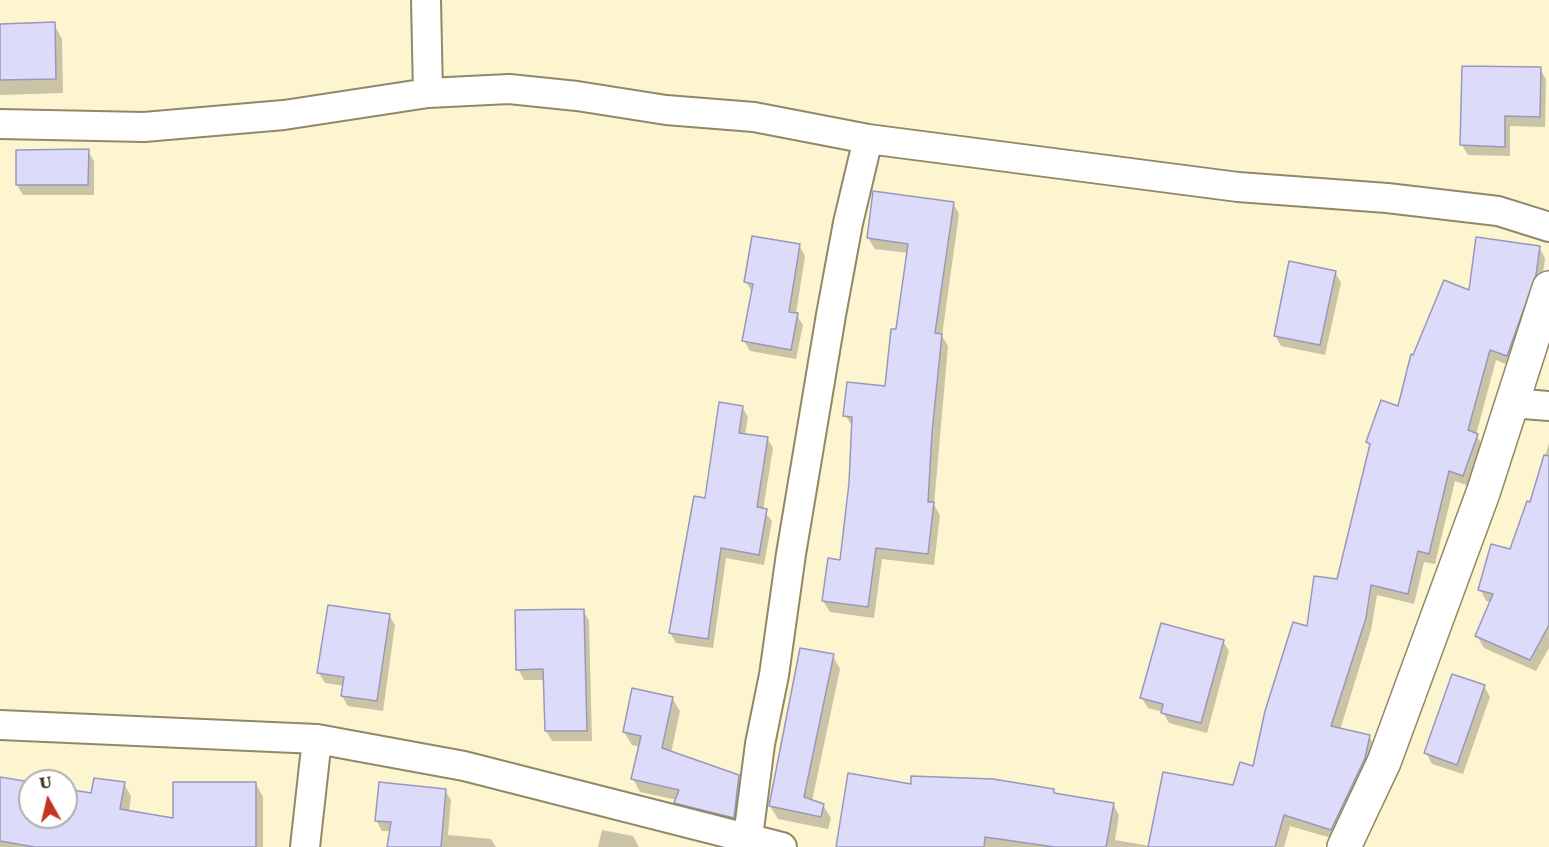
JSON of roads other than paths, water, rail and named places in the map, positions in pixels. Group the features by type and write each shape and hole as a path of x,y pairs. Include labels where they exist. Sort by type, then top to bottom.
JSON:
{"street":[{"path":"426,0 428,93"},
{"path":"0,124 144,127 284,116 428,93 509,89 577,96 666,110 754,117 868,139 1238,187 1387,198 1498,211 1549,227"},
{"path":"748,837 760,744 774,675 791,554 831,315 848,223 868,139"},
{"path":"1344,847 1384,762 1482,493 1538,330 1549,288"},
{"path":"1511,404 1549,406"},
{"path":"0,725 317,739 464,766 782,847"},
{"path":"305,847 317,739"}]}
